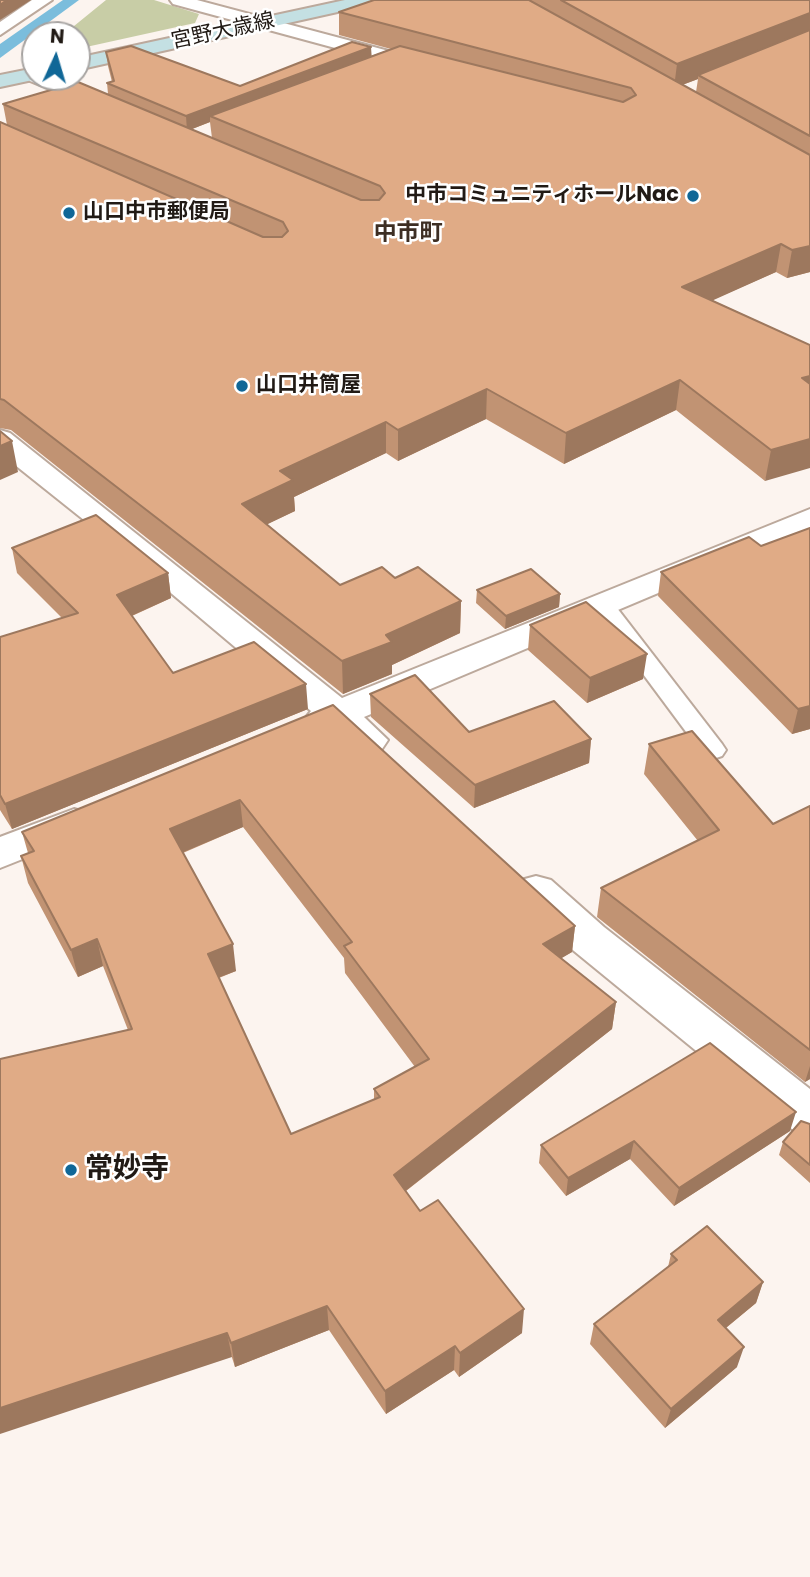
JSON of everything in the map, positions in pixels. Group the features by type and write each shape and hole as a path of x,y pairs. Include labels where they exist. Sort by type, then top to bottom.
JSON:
{"main road":[{"name":"宮野大歳線","path":"91,61 369,0"},
{"path":"0,81 21,77"}],"street":[{"path":"0,30 43,0"},
{"path":"179,0 439,71"},
{"path":"362,75 401,61"},
{"path":"72,91 126,114"},
{"path":"0,439 340,713 400,768"},
{"path":"289,734 810,518"},
{"path":"0,853 101,811"},
{"path":"509,867 589,939 810,1116"}],"lane":[{"path":"602,604 713,750"}],"green space":[{"path":"106,0 154,0 199,14 195,23 91,46 91,21 80,21"}],"water":[{"path":"63,0 79,0 50,21 33,21"},
{"path":"21,29 21,43 0,58 0,44"}],"building":[{"path":"374,0 529,0 810,155 810,246 792,250 781,244 682,287 810,345 810,376 802,378 810,384 810,439 771,450 680,380 566,433 487,389 398,430 386,422 280,471 293,480 242,504 340,585 382,567 395,578 418,567 461,601 386,635 392,642 342,661 0,399 0,122 263,237 282,237 288,231 283,222 3,104 47,91 91,91 91,87 361,200 379,200 385,193 380,186 210,116 400,46 623,102 636,95 631,88 339,12"},
{"path":"561,0 810,0 810,13 677,64"},
{"path":"810,30 810,136 698,75"},
{"path":"352,42 371,47 186,116 107,83 114,81 106,52 131,46 240,86"},
{"path":"0,431 12,441 0,446"},
{"path":"96,515 168,573 117,595 173,673 254,642 306,684 5,804 0,795 0,637 78,613 12,548"},
{"path":"810,528 810,706 798,709 661,572 749,537 761,546"},
{"path":"531,569 560,594 506,616 477,590"},
{"path":"586,602 647,654 590,678 530,625"},
{"path":"415,675 469,732 554,701 591,739 475,785 370,694"},
{"path":"333,705 575,926 543,944 616,1002 394,1175 420,1211 438,1200 524,1309 460,1353 455,1346 385,1391 327,1306 231,1343 227,1333 0,1408 0,1059 132,1029 97,939 71,950 21,856 34,851 22,832","holes":["240,800 352,942 344,946 429,1059 374,1089 380,1097 291,1134 208,954 233,944 170,829"]},
{"path":"692,731 773,824 810,806 810,1050 601,888 719,830 649,744"},
{"path":"710,1043 796,1112 679,1188 634,1141 568,1178 541,1145"},
{"path":"801,1121 810,1124 810,1165 783,1142"},
{"path":"707,1226 763,1282 718,1320 744,1347 671,1409 594,1324 677,1260 671,1254"}],"place":[{"name":"中市コミュニティホールNac","path":"693,196"},
{"name":"山口中市郵便局","path":"69,213"},
{"name":"山口井筒屋","path":"242,386"},
{"name":"常妙寺","path":"71,1170"}],"district":[{"name":"中市町","path":"408,234"}]}
